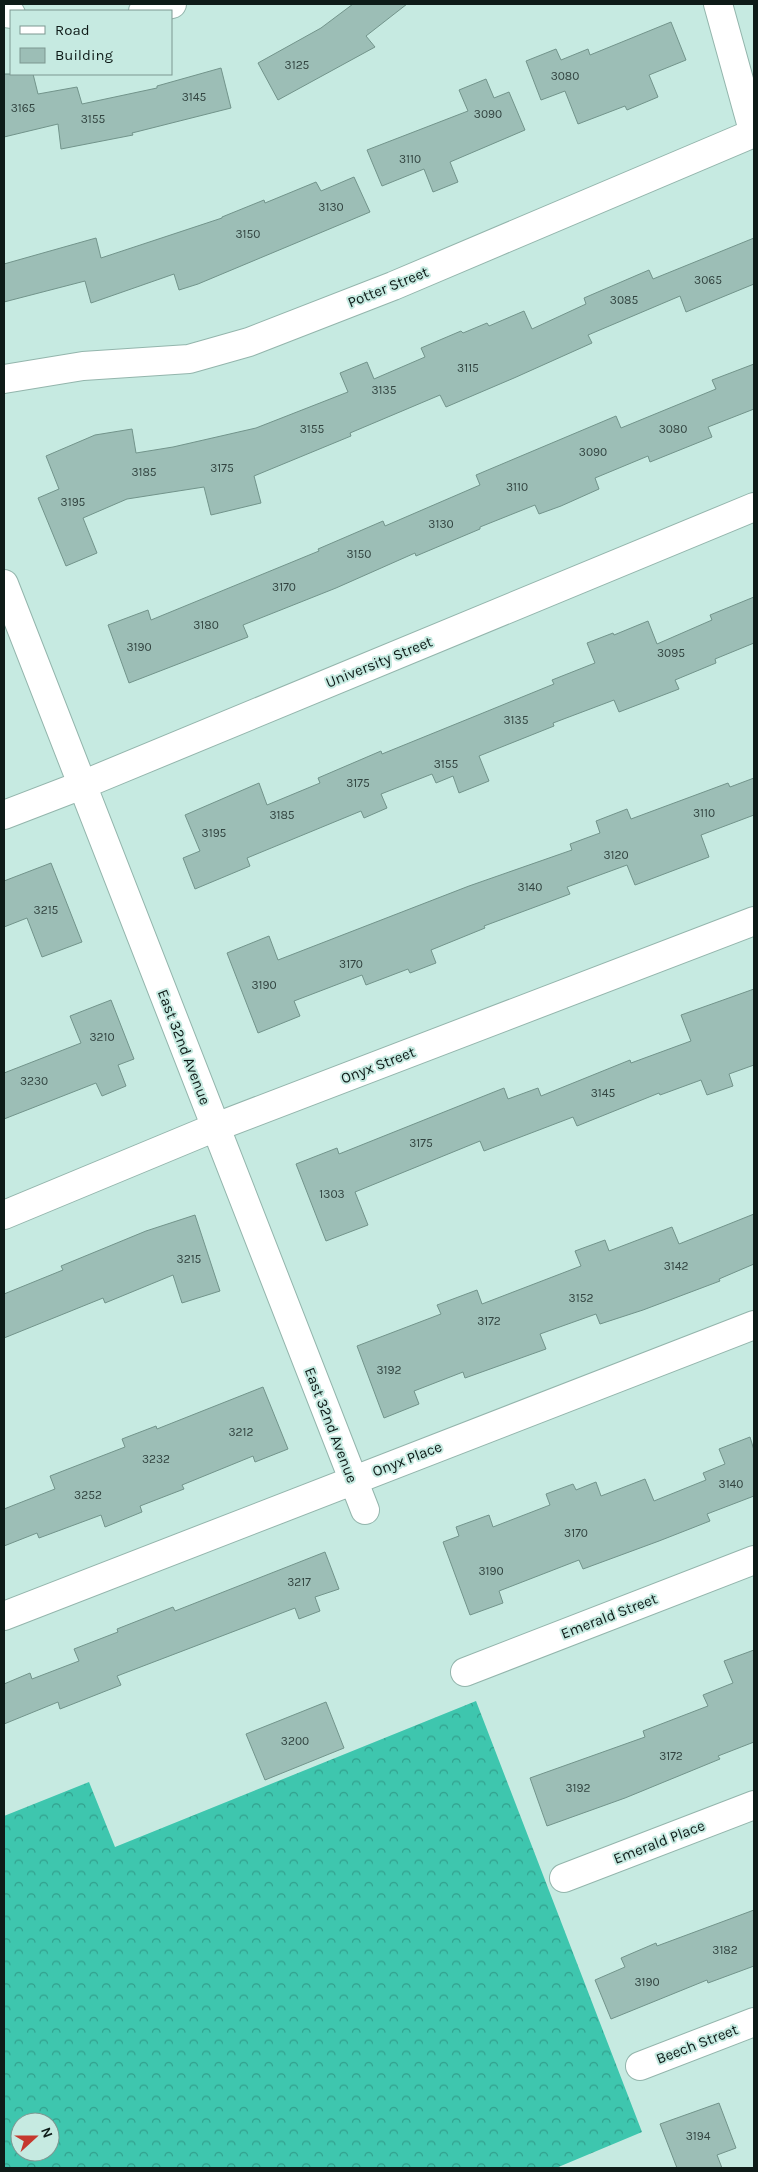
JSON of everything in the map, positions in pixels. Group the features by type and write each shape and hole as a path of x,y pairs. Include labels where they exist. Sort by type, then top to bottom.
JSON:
{"street":[{"path":"146,10 172,4"},
{"path":"718,4 754,133"},
{"name":"Potter Street","path":"4,379 84,366 189,358 249,342 393,286 754,133"},
{"name":"University Street","path":"4,815 82,785 754,507"},
{"name":"East 32nd Avenue","path":"4,584 365,1510"},
{"name":"Onyx Street","path":"4,1215 216,1128 754,921"},
{"name":"Onyx Place","path":"4,1616 754,1325"},
{"name":"Emerald Street","path":"465,1672 754,1560"},
{"name":"Emerald Place","path":"564,1878 754,1805"},
{"name":"Beech Street","path":"640,2066 754,2022"}],"green space":[{"path":"476,1701 642,2132 556,2168 4,2168 4,1816 89,1782 115,1847"}],"building":[{"path":"353,4 407,4 366,36 375,47 278,100 258,63 321,28"},
{"path":"671,22 686,60 649,75 658,97 627,110 625,106 578,124 565,91 541,100 526,61 556,49 561,60 588,49 590,55"},
{"path":"221,68 231,108 132,133 133,135 61,149 58,124 4,137 4,74 33,75 38,94 77,87 82,104 157,88 157,86"},
{"path":"486,79 494,98 509,92 525,130 450,162 458,182 433,192 424,169 382,186 367,150 468,111 459,90"},
{"path":"354,177 370,212 198,284 179,290 174,274 91,303 85,281 4,302 4,264 96,238 101,258 222,218 264,200 265,203 316,182 321,191"},
{"path":"754,238 754,284 686,312 680,296 588,335 592,343 446,407 440,395 350,433 351,436 254,476 261,503 211,515 204,487 127,499 83,518 97,553 66,566 38,498 59,489 46,456 95,435 132,429 136,453 173,447 256,428 348,392 340,373 367,362 374,379 425,357 421,348 461,331 463,333 487,323 489,326 524,311 532,329 586,304 584,298 649,270 653,279"},
{"path":"754,364 754,409 708,427 712,437 650,462 648,456 595,478 599,489 561,506 539,514 535,505 416,556 415,553 336,588 243,625 248,637 129,683 108,625 148,610 151,620 319,551 318,549 383,521 385,526 480,485 476,475 616,416 621,428 716,389 712,380"},
{"path":"754,597 754,643 715,659 716,663 675,680 679,689 619,712 614,700 553,723 554,726 479,756 489,781 459,793 453,776 436,783 432,774 381,794 387,808 364,818 361,811 247,858 250,866 195,889 183,858 200,851 185,815 259,783 267,805 320,783 318,778 381,751 382,754 554,684 552,680 595,663 587,643 613,633 614,635 648,621 657,644 712,620 710,615"},
{"path":"754,778 754,815 701,835 709,857 635,885 627,865 567,887 570,894 484,926 485,928 431,950 436,963 410,973 408,969 366,985 362,975 294,1001 300,1016 258,1033 227,953 269,936 278,960 469,886 572,850 570,844 600,833 596,821 627,809 631,819 728,783 730,787"},
{"path":"51,863 82,942 42,957 27,918 4,927 4,881"},
{"path":"754,989 754,1065 729,1074 733,1086 707,1095 701,1080 660,1095 659,1093 577,1126 573,1117 484,1151 480,1141 355,1192 368,1225 326,1241 296,1164 337,1148 339,1154 504,1088 508,1099 538,1088 541,1096 630,1060 631,1063 691,1041 681,1015"},
{"path":"111,1000 134,1059 118,1065 126,1086 102,1096 96,1083 4,1119 4,1073 81,1043 70,1016"},
{"path":"754,1214 754,1264 719,1279 720,1281 643,1310 600,1324 596,1314 540,1334 546,1349 465,1378 463,1372 414,1391 419,1404 384,1418 357,1346 441,1314 437,1305 477,1290 482,1304 581,1266 575,1251 605,1240 609,1251 672,1227 679,1244"},
{"path":"195,1215 220,1291 182,1303 173,1275 105,1303 103,1298 4,1338 4,1294 63,1270 61,1266 146,1231"},
{"path":"263,1387 288,1449 255,1462 253,1456 182,1485 184,1489 140,1506 142,1512 105,1527 101,1515 39,1538 37,1533 4,1546 4,1509 55,1489 50,1476 125,1447 122,1439 156,1426 157,1429"},
{"path":"750,1437 754,1450 754,1496 707,1514 710,1521 659,1541 583,1569 579,1560 499,1591 503,1603 470,1615 443,1542 459,1536 456,1527 489,1515 493,1527 550,1505 546,1494 573,1484 576,1490 596,1482 601,1496 645,1479 654,1501 706,1480 703,1473 725,1464 719,1449"},
{"path":"325,1552 339,1589 315,1597 320,1611 299,1619 295,1608 117,1676 121,1685 60,1709 58,1702 4,1724 4,1684 30,1673 32,1679 79,1661 74,1649 118,1632 117,1629 173,1607 175,1611"},
{"path":"754,1650 754,1742 718,1756 720,1759 625,1798 547,1826 530,1778 645,1737 643,1731 708,1706 703,1695 733,1683 724,1661"},
{"path":"326,1702 344,1748 265,1780 246,1734"},
{"path":"754,1910 754,1966 708,1983 707,1980 611,2019 595,1980 625,1967 621,1958 656,1943 657,1946"},
{"path":"719,2103 736,2148 717,2155 722,2168 677,2168 660,2124"}]}
